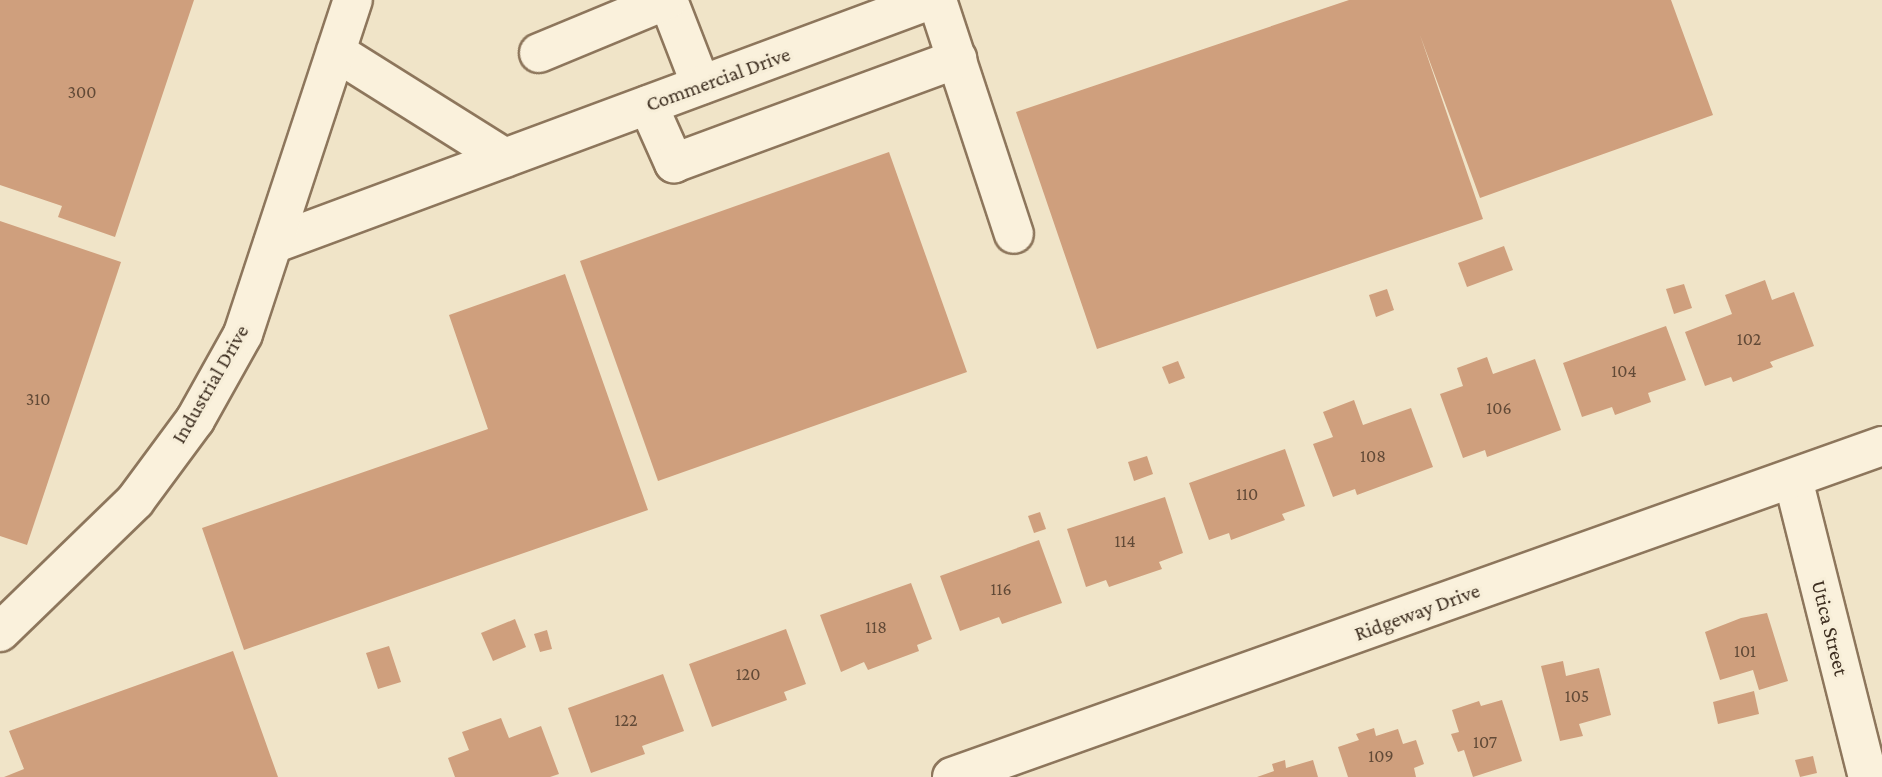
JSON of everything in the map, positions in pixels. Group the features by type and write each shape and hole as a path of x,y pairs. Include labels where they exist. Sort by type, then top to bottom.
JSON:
{"street":[{"name":"Industrial Drive","path":"0,632 135,501 195,420 243,334 353,0"},
{"path":"539,53 667,0 701,85"},
{"name":"Commercial Drive","path":"273,244 930,0"},
{"path":"937,0 1014,234"},
{"path":"336,52 505,158"},
{"path":"648,105 674,163 957,59"},
{"name":"Ridgeway Drive","path":"952,777 1882,446"},
{"name":"Utica Street","path":"1793,479 1868,777"}],"building":[{"path":"0,0 194,0 115,237 58,217 62,206 0,185"},
{"path":"1349,0 1671,0 1713,115 1480,198 1420,35 1483,219 1097,349 1016,112"},
{"path":"889,152 967,372 658,481 580,261"},
{"path":"0,221 121,262 27,545 0,536"},
{"path":"1504,246 1513,270 1467,287 1458,263"},
{"path":"565,274 648,510 244,650 202,528 488,429 449,315"},
{"path":"1765,280 1772,300 1794,292 1814,346 1770,362 1773,367 1733,382 1731,377 1705,386 1685,332 1732,314 1725,295"},
{"path":"1684,284 1692,308 1674,314 1666,289"},
{"path":"1387,289 1394,310 1376,317 1369,295"},
{"path":"1666,326 1686,380 1648,393 1651,402 1615,415 1612,407 1582,417 1563,363"},
{"path":"1487,357 1493,374 1535,359 1561,430 1487,457 1485,450 1463,458 1440,394 1463,386 1457,368"},
{"path":"1178,361 1185,378 1169,384 1162,367"},
{"path":"1354,400 1363,425 1411,408 1433,467 1357,495 1355,489 1333,497 1313,444 1333,437 1323,412"},
{"path":"1285,449 1305,506 1282,514 1285,520 1231,540 1229,533 1209,540 1189,483"},
{"path":"1147,456 1153,474 1134,481 1128,462"},
{"path":"1165,497 1183,553 1159,562 1162,569 1109,587 1106,580 1086,587 1067,529"},
{"path":"1040,512 1046,529 1034,533 1028,516"},
{"path":"1039,540 1062,603 1002,624 999,617 960,631 940,576"},
{"path":"911,583 932,639 917,645 919,651 868,670 864,662 841,672 820,615"},
{"path":"1767,613 1788,681 1759,690 1753,670 1720,680 1705,632 1741,618"},
{"path":"515,619 526,647 493,661 481,633"},
{"path":"786,629 806,684 784,692 787,700 712,727 689,664"},
{"path":"547,630 552,649 540,652 534,634"},
{"path":"389,646 401,682 378,689 366,653"},
{"path":"233,651 278,777 4,777 24,769 9,731"},
{"path":"1563,661 1566,676 1599,668 1611,715 1579,724 1583,736 1560,741 1541,666"},
{"path":"663,674 684,731 642,746 645,754 591,773 568,708"},
{"path":"1754,691 1759,714 1718,724 1713,702"},
{"path":"1502,700 1522,761 1473,777 1464,750 1458,752 1451,734 1459,732 1452,710 1479,701 1481,706"},
{"path":"501,718 509,738 541,726 559,774 550,777 455,777 448,758 469,750 462,732"},
{"path":"1374,728 1376,736 1398,729 1403,744 1416,740 1424,764 1414,768 1416,777 1348,777 1338,747 1359,740 1356,734"},
{"path":"1813,756 1817,773 1800,777 1795,760"},
{"path":"1285,760 1286,768 1313,760 1318,777 1257,777 1274,771 1272,764"}]}
